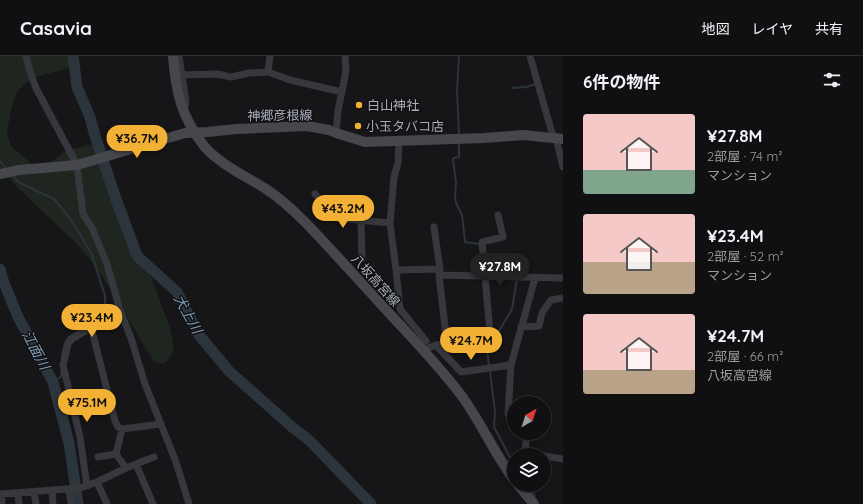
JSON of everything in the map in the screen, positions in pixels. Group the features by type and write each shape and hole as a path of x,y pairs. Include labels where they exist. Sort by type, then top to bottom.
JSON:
{"main road":[{"name":"八坂高宮線","path":"173,56 176,89 183,112 190,126 190,132 211,154 268,190 304,222 425,346 462,397 507,469"},
{"name":"神郷彦根線","path":"0,174 19,170 80,164 190,132 237,129 307,126 329,130 365,142 399,142 523,135 559,139"},
{"path":"524,492 534,504"}],"street":[{"path":"26,56 36,88 80,164 83,214 92,228 106,264 145,384 176,462 189,504"},
{"path":"179,56 186,101 183,112"},
{"path":"268,72 270,56"},
{"path":"336,133 346,71 345,56"},
{"path":"530,56 552,133 559,139 563,167"},
{"path":"181,75 217,74 231,77 250,72 268,72 290,80 342,92"},
{"path":"399,142 398,163 394,177 390,223 400,309 425,346 486,340 490,332 482,242 502,237 498,215"},
{"path":"315,194 336,218 390,223"},
{"path":"361,221 362,259"},
{"path":"434,227 447,344"},
{"path":"396,270 439,272 485,277 563,278"},
{"path":"509,396 511,365 535,278"},
{"path":"521,327 539,326 542,313 551,300 563,298"},
{"path":"71,504 77,488 80,436 63,365 68,344 72,339 120,310"},
{"path":"91,327 115,421 118,427 122,429 156,426 161,424"},
{"path":"436,345 461,372 511,365"},
{"path":"122,429 116,454 126,468"},
{"path":"98,457 116,454"},
{"path":"2,504 1,494 77,488 97,482 154,457"},
{"path":"551,457 563,459"},
{"path":"136,464 153,504"},
{"path":"97,482 107,504"},
{"path":"52,490 53,504"},
{"path":"34,492 36,504"},
{"path":"18,493 19,504"}],"shaded area":[{"path":"0,56 68,56 72,67 39,76 24,84 16,93 7,133 11,146 32,164 44,166 64,152 87,145 102,145 170,328 173,352 168,360 163,364 157,363 152,359 113,293 95,266 77,244 19,189 0,168"}],"waterway":[{"name":"犬上川","path":"73,56 77,87 90,117 117,202 137,256 177,292 199,335 229,371 310,441 371,504"},
{"path":"459,56 457,90 459,135"},
{"path":"512,88 526,87 536,84 535,83"},
{"path":"459,142 459,157 454,158 453,160 456,182 456,203 462,215 465,242 479,244"},
{"path":"0,161 7,170"},
{"path":"11,174 20,183 54,199 69,217 92,255 105,296 105,309 94,322"},
{"path":"485,265 520,263 518,275"},
{"name":"江面川","path":"0,269 18,317 53,382 69,443 78,504"},
{"path":"493,334 494,332 499,331 512,309 517,279"},
{"path":"62,356 66,340 79,331"},
{"path":"489,342 487,349 489,366"},
{"path":"490,371 495,412 494,427 507,452"},
{"path":"53,382 62,376 61,372"},
{"path":"532,492 535,496"}],"place":[{"name":"白山神社","path":"359,105"},
{"name":"小玉タバコ店","path":"358,126"}]}
